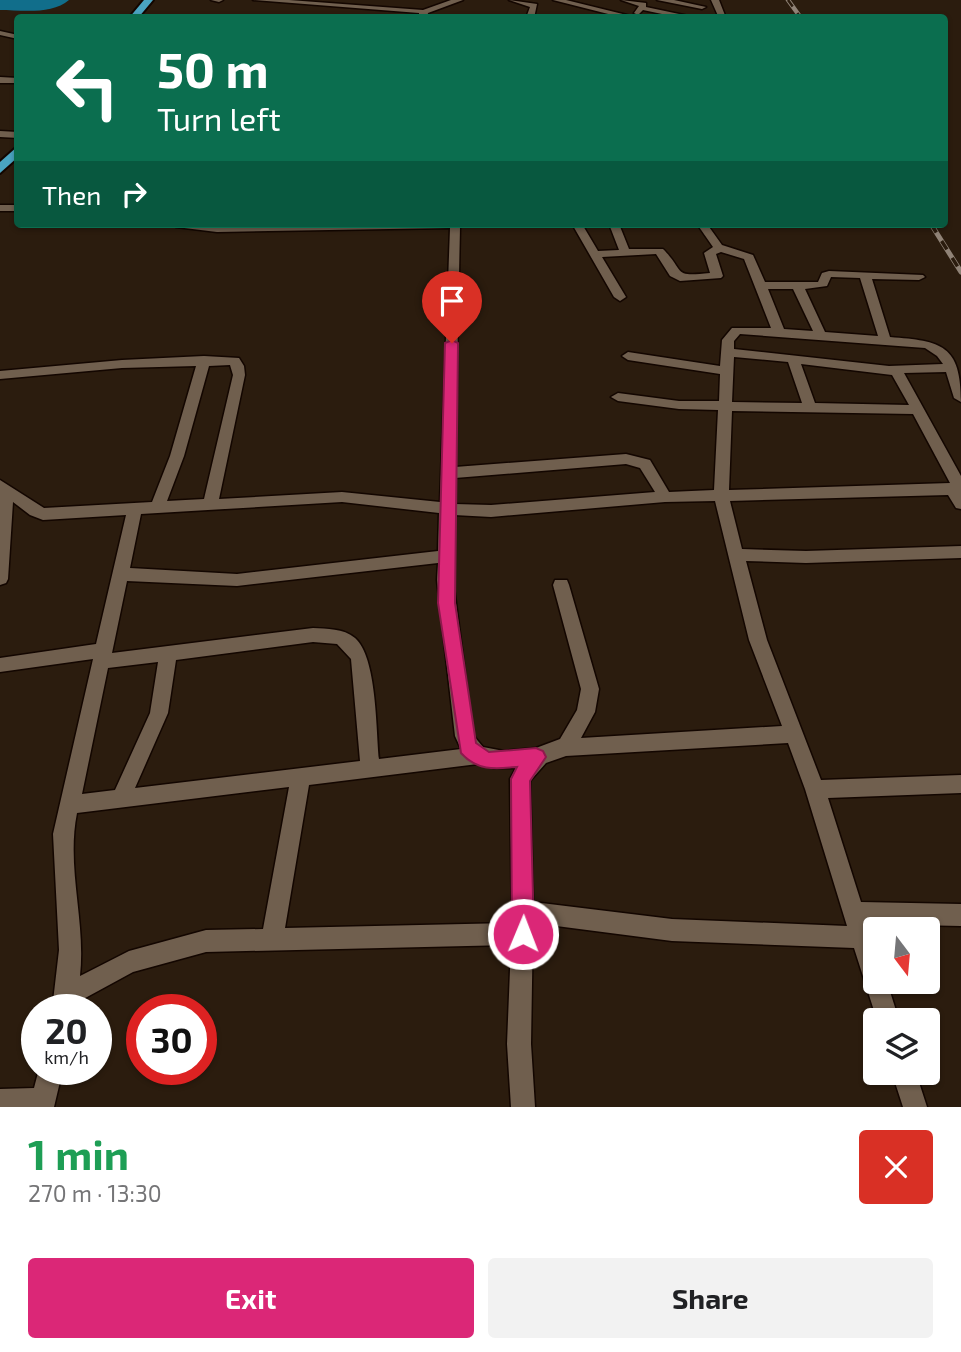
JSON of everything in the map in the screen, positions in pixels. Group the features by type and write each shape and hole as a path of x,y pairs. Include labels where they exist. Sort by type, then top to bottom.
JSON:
{"highway":[{"path":"137,14 149,0"},
{"path":"0,169 14,153"}],"street":[{"path":"257,0 413,14"},
{"path":"422,0 433,6"},
{"path":"425,14 433,6 459,0"},
{"path":"513,0 534,6 531,14"},
{"path":"556,0 621,14"},
{"path":"625,0 642,3 637,14"},
{"path":"661,0 702,7"},
{"path":"642,8 674,14"},
{"path":"209,228 252,228"},
{"path":"455,228 447,603 464,736 467,747 476,756"},
{"path":"580,228 620,297"},
{"path":"616,228 625,252"},
{"path":"704,228 720,248 749,257 779,333"},
{"path":"595,254 659,251 667,259 674,274 690,279 717,276 710,253 720,248"},
{"path":"761,286 823,284 826,275 830,274 919,277"},
{"path":"865,275 885,340"},
{"path":"797,285 821,336"},
{"path":"863,940 814,789 758,640 721,496 728,340 736,331 885,340 932,346 942,352 951,368 961,398"},
{"path":"727,352 891,369 951,368"},
{"path":"628,356 726,371"},
{"path":"793,359 810,408"},
{"path":"0,375 69,368 204,360 234,361 239,375 211,503"},
{"path":"158,506 177,456 204,360"},
{"path":"891,369 901,377 919,410 957,489 961,504"},
{"path":"618,397 679,405 919,410"},
{"path":"449,473 626,459 645,464 665,498"},
{"path":"3,487 43,514 342,497 491,511 665,498 957,489"},
{"path":"0,579 3,487"},
{"path":"66,994 70,968 61,868 68,805 135,508"},
{"path":"736,555 806,557 961,552"},
{"path":"120,574 237,580 446,556"},
{"path":"561,586 590,690 586,712 566,747"},
{"path":"0,665 101,656 168,654 313,635 333,635 354,645 360,659 370,768"},
{"path":"121,798 159,713 168,654"},
{"path":"523,1107 519,1044 523,934 520,779 536,757 550,749 793,734"},
{"path":"68,805 476,756 489,760 536,757"},
{"path":"272,939 300,776"},
{"path":"814,789 961,784"},
{"path":"523,911 672,930 862,937"},
{"path":"854,913 961,915"},
{"path":"78,994 129,962 205,941 523,934"},
{"path":"0,1101 43,1104 47,1085"},
{"path":"908,1085 915,1107"}],"waterway":[{"path":"0,5 44,5 61,0"}],"railway":[{"path":"788,0 798,14"},
{"path":"934,228 961,272"}],"route":[{"path":"452,343 445,580 447,603 467,747 476,756 489,760 536,757 520,779 523,934"}]}
